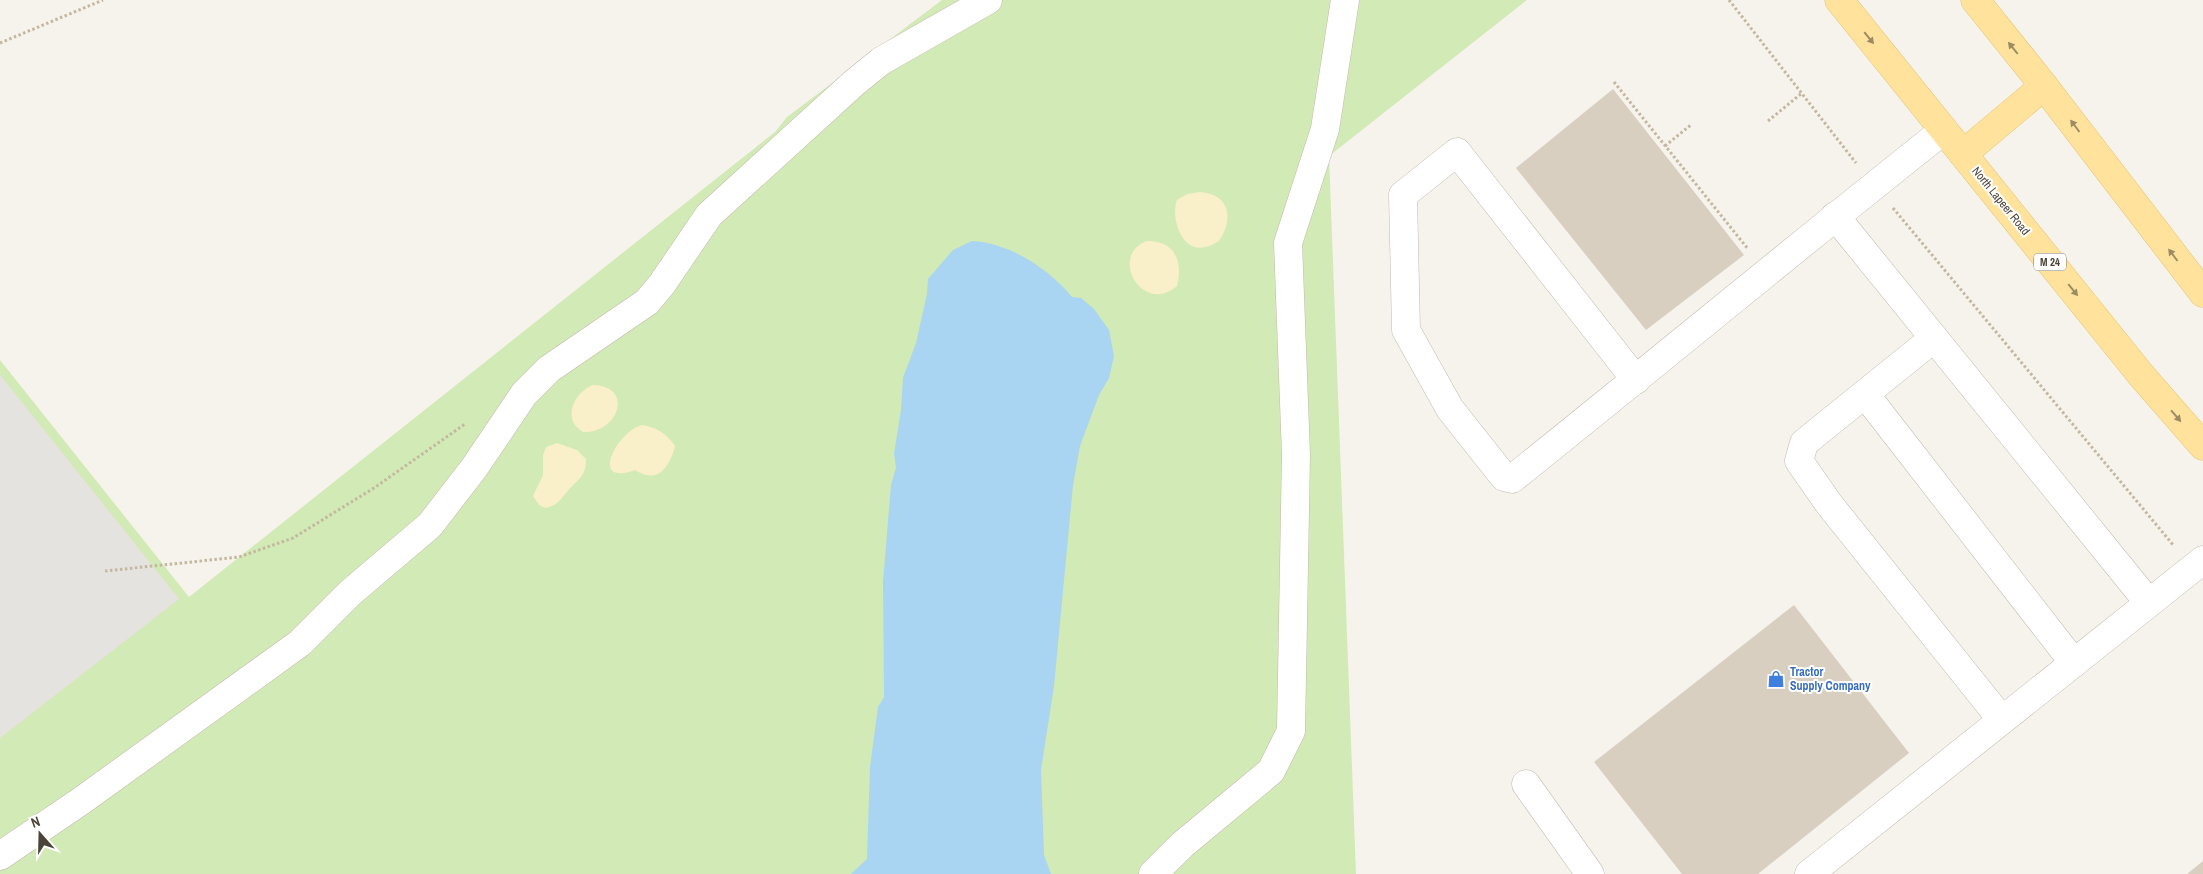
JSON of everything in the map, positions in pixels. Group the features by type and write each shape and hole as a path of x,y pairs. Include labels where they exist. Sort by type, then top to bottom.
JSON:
{"main road":[{"name":"North Lapeer Road","path":"1839,0 2141,375 2203,446"},
{"path":"1975,0 2044,86 2203,293"},
{"path":"1963,154 2044,86"}],"lane":[{"path":"0,856 66,811 300,643 350,593 430,525 474,468 524,394 549,368 620,322 646,302 662,284 709,215 854,83 881,61 988,0"},
{"path":"1153,874 1182,845 1271,772 1291,731 1296,455 1288,243 1325,130 1345,0"},
{"path":"1636,380 1457,152 1403,195 1406,330 1450,409 1504,477 1512,479 1636,380 1835,216 1944,130"},
{"path":"1835,216 2149,603"},
{"path":"1934,338 1804,443 1799,461 1829,504 2002,720"},
{"path":"1865,394 2074,663"},
{"path":"1809,874 2198,564"},
{"path":"1526,784 1590,874"}],"path":[{"path":"0,43 103,0"},
{"path":"1729,0 1874,185 2198,564"},
{"path":"1614,82 1753,255"},
{"path":"1768,121 1802,93"},
{"path":"1665,146 1692,124"},
{"path":"105,571 240,557 293,538 374,488 435,443 473,418"}],"green space":[{"path":"942,0 1527,0 1329,156 1356,874 0,874 0,360 189,597 775,132 787,117"}],"sand":[{"path":"1200,192 1218,197 1226,209 1227,224 1219,241 1199,248 1187,243 1179,232 1175,212 1177,200 1187,194"},
{"path":"1147,241 1165,245 1171,249 1178,261 1179,277 1177,286 1164,293 1152,294 1142,289 1134,280 1130,269 1130,258 1136,248"},
{"path":"593,385 606,388 614,393 618,401 617,410 605,426 595,431 583,432 576,427 571,414 580,394"},
{"path":"642,425 652,427 661,432 675,446 672,456 663,471 653,475 635,470 621,473 613,471 610,465 616,447 623,437"},
{"path":"557,443 577,450 586,459 586,465 581,477 560,500 553,506 545,508 539,505 533,496 543,475 543,455 546,447"}],"shaded area":[{"path":"0,375 179,599 0,738"}],"water":[{"path":"972,241 1000,247 1028,259 1052,277 1072,297 1081,298 1094,309 1109,330 1114,356 1109,378 1099,395 1080,446 1073,485 1054,686 1041,770 1044,855 1051,874 851,874 867,859 870,767 878,707 884,697 883,582 891,485 896,468 894,454 901,410 903,378 916,343 927,294 928,279 953,250"}],"building":[{"path":"1613,89 1744,255 1646,330 1516,168"},
{"name":"Tractor Supply Company","path":"1794,605 1909,753 1758,874 1682,874 1594,762"},
{"path":"2203,861 2203,874 2187,874"}],"place":[{"name":"Tractor Supply Company","path":"1776,679"}]}
